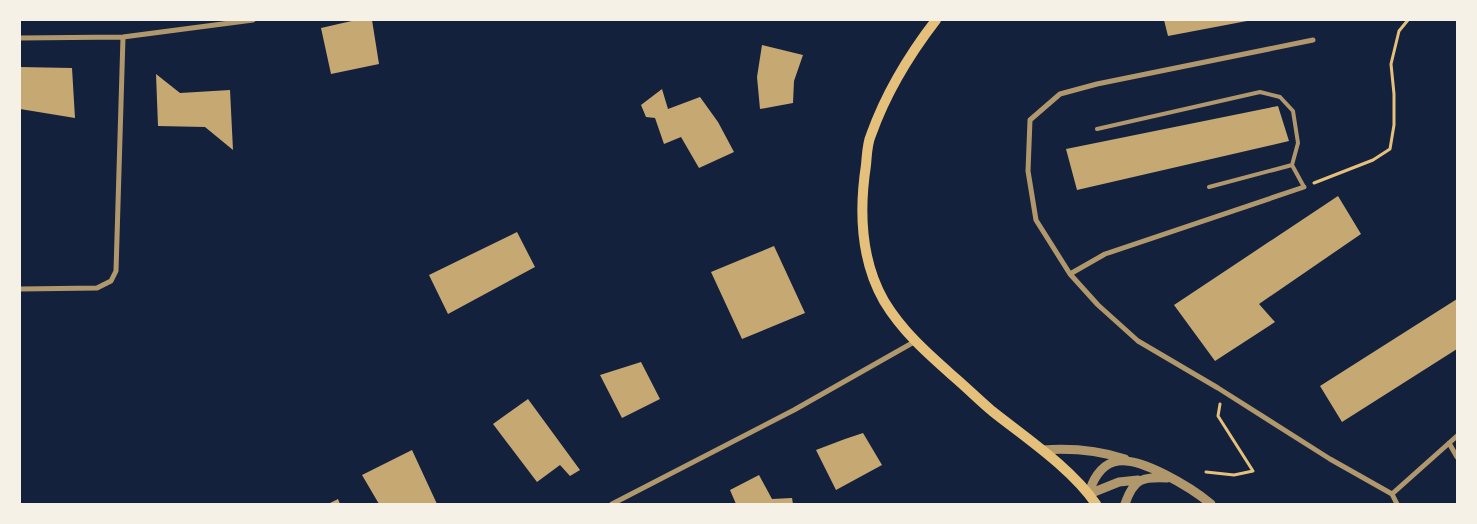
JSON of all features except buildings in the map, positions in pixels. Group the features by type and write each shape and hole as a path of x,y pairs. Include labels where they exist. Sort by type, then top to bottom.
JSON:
{"main road":[{"path":"936,20 913,51 892,88 870,136 863,187 862,229 866,258 884,300 914,342 992,410 1042,450 1089,494 1096,504"}],"street":[{"path":"20,38 123,38 253,20"},
{"path":"20,289 97,288 111,281 116,271 123,38"},
{"path":"1313,40 1097,84 1060,94 1030,120 1028,171 1036,220 1070,274 1098,305 1138,341 1330,459 1392,494 1397,504"},
{"path":"1070,274 1105,254 1304,187"},
{"path":"612,504 794,410 914,342"},
{"path":"1392,494 1457,436"},
{"path":"1449,443 1457,457"},
{"path":"1042,450 1070,448 1105,452 1171,478 1197,492 1211,504"},
{"path":"1089,494 1092,482 1101,471 1114,462 1130,461"},
{"path":"1089,494 1119,482 1151,477 1171,478"},
{"path":"1125,504 1129,491 1138,480"}],"lane":[{"path":"1097,129 1260,92 1280,97 1293,111 1298,143 1292,165 1304,187"},
{"path":"1209,187 1292,165"}],"path":[{"path":"1304,187 1373,160 1390,148 1394,125 1394,94 1391,64 1399,31 1408,20"},
{"path":"1206,472 1234,475 1253,471 1218,416 1222,391"}]}
